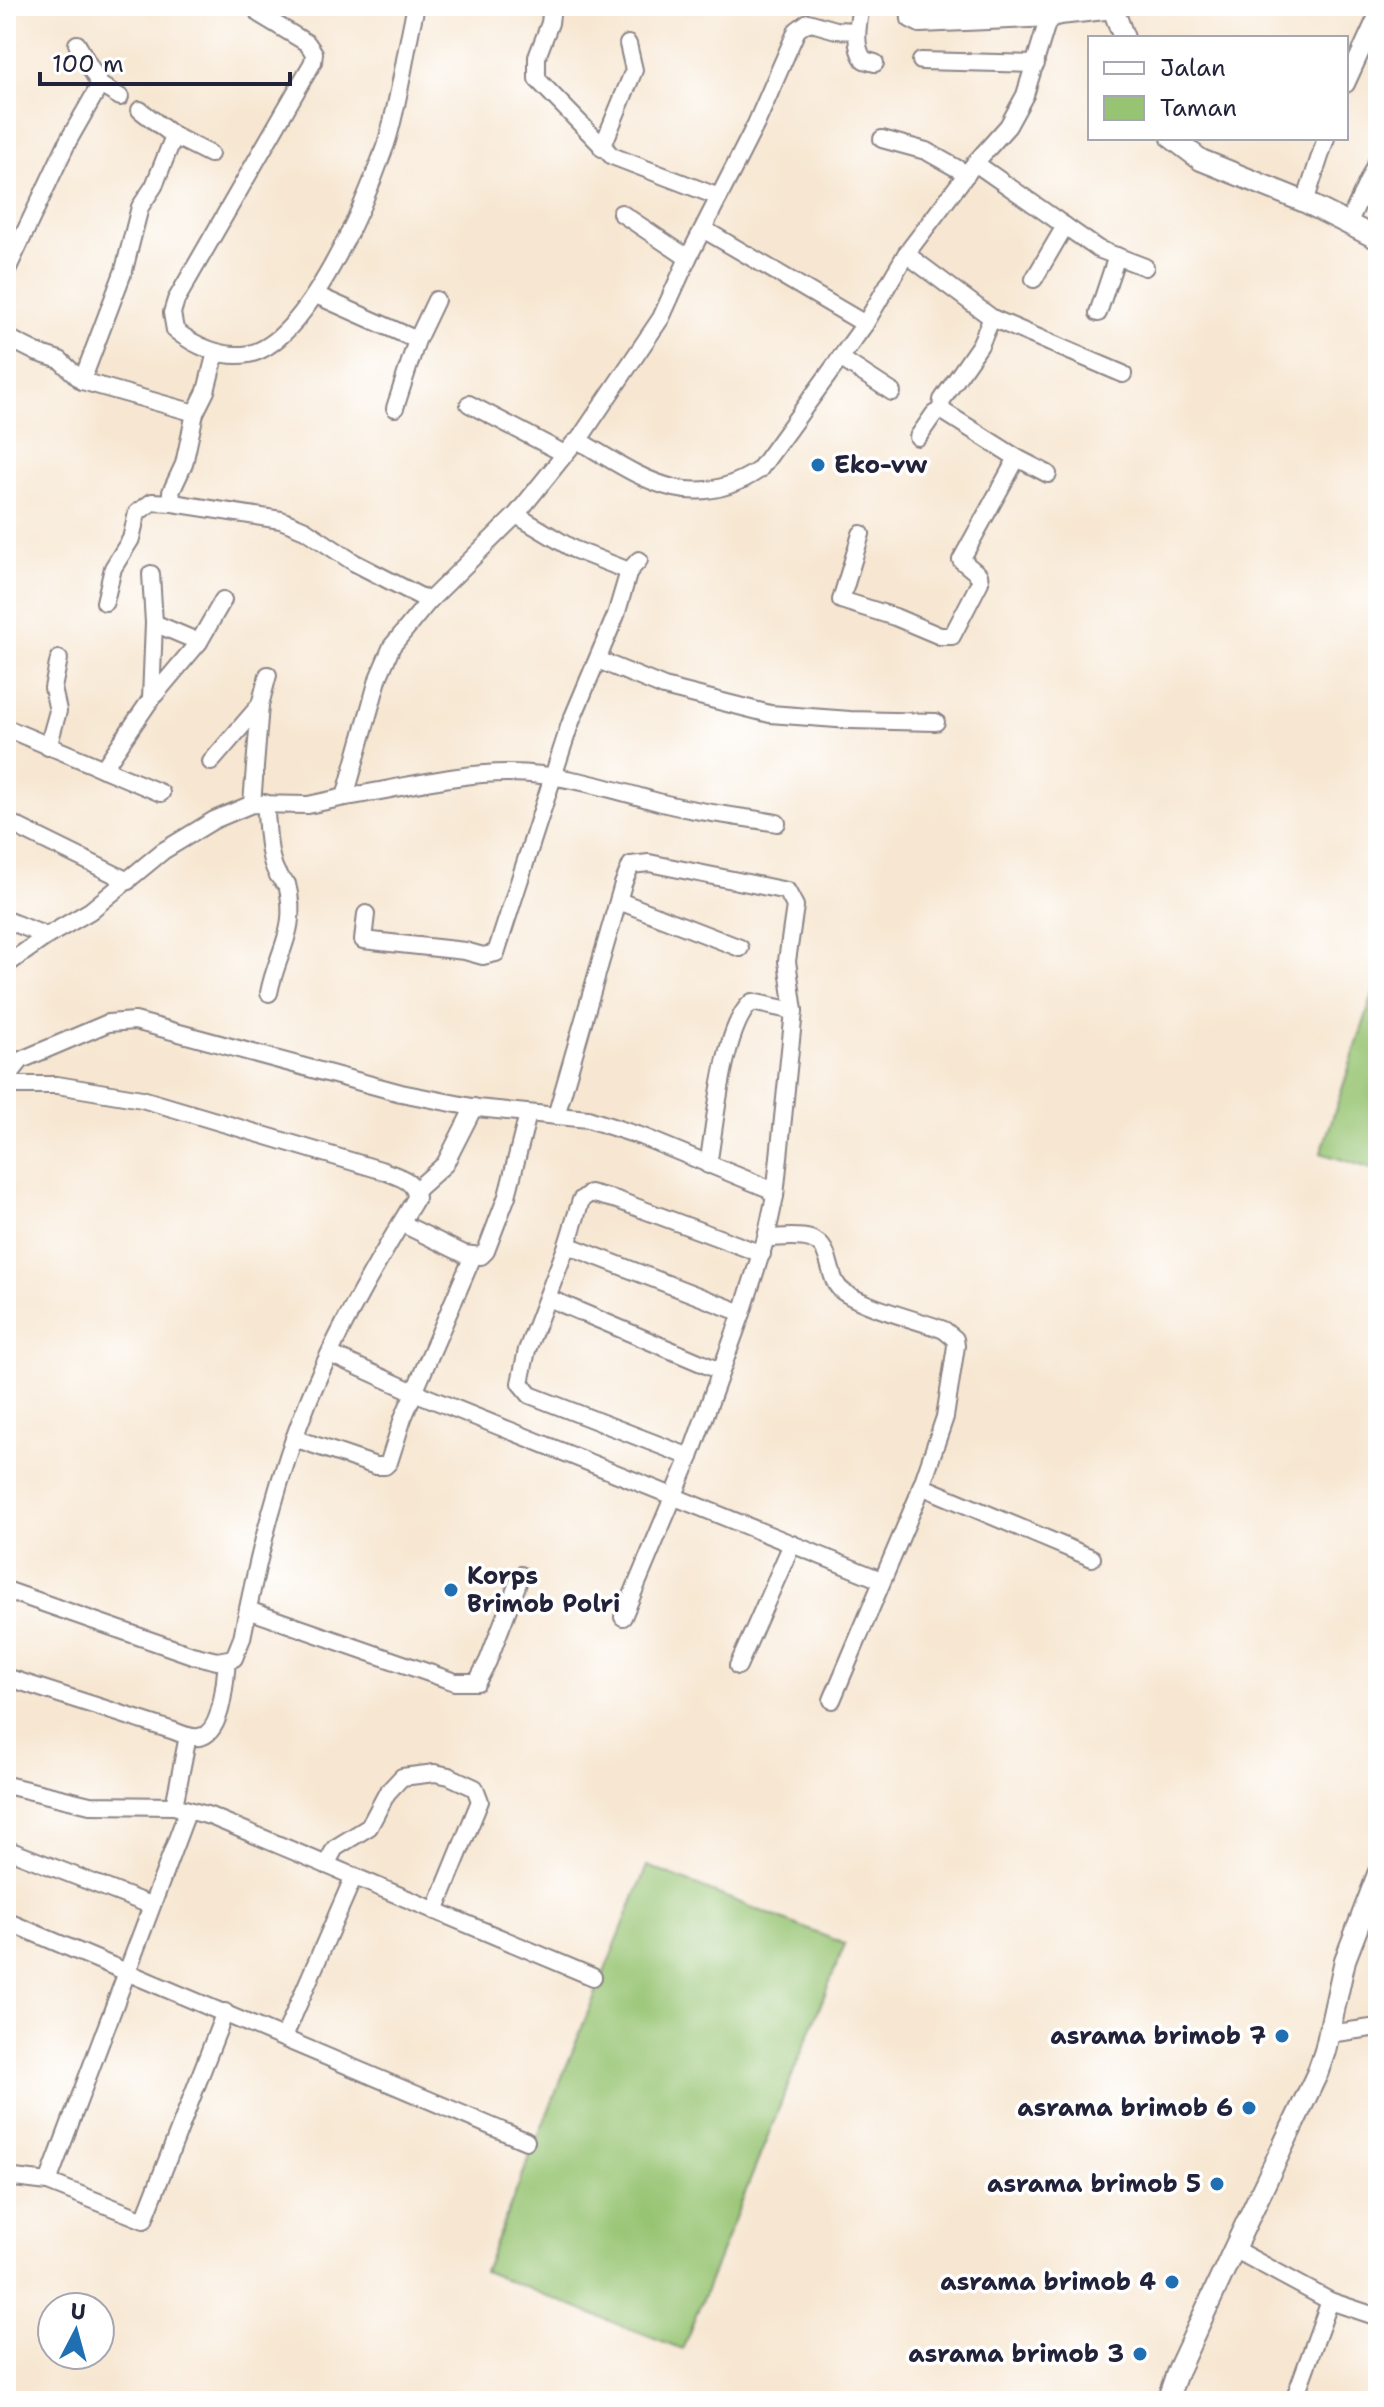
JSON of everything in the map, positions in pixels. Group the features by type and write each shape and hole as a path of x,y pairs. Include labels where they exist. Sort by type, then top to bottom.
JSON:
{"street":[{"path":"259,14 307,43 314,53 313,62 176,300 172,313 175,330 192,344 216,352 248,354 267,345 279,337 316,295 359,210 387,141 416,6"},
{"path":"552,6 550,23 537,57 540,85 569,110 612,156 719,197"},
{"path":"861,6 857,31 861,58 875,63"},
{"path":"909,6 910,19 920,24 1052,18 1113,8 1123,36"},
{"path":"1348,80 1378,14"},
{"path":"578,441 627,470 665,486 705,492 727,486 759,470 865,324 906,254 1008,126 1025,95 1047,23 1052,18"},
{"path":"345,797 379,676 392,646 429,601 516,515 563,453 578,441 661,318 802,24 813,22 836,30 857,31"},
{"path":"77,44 100,85 120,97"},
{"path":"602,148 634,70 628,44"},
{"path":"921,61 1036,64"},
{"path":"6,272 68,141 100,85"},
{"path":"140,110 174,136 210,154"},
{"path":"82,381 124,270 140,207 154,186 174,136"},
{"path":"882,139 926,151 971,169 1098,249 1145,267"},
{"path":"1175,140 1201,160 1305,202 1378,239"},
{"path":"1305,202 1325,140"},
{"path":"1348,224 1378,159"},
{"path":"621,213 688,258"},
{"path":"1034,279 1065,226"},
{"path":"703,229 865,324"},
{"path":"906,254 992,318 1123,374"},
{"path":"1098,313 1117,256"},
{"path":"316,295 417,340"},
{"path":"395,408 417,340 436,300"},
{"path":"941,410 942,400 980,345 992,318"},
{"path":"6,337 60,360 82,381 195,413"},
{"path":"173,503 171,492 184,464 195,413 206,391 216,352"},
{"path":"840,358 892,392"},
{"path":"469,404 563,453"},
{"path":"918,437 934,414 941,410"},
{"path":"941,410 1048,474"},
{"path":"861,534 841,600 895,617 940,636 952,636 980,582 979,575 962,563 963,556 1017,458"},
{"path":"105,602 113,568 131,539 137,513 152,502 281,520 305,530 355,563 429,601"},
{"path":"366,914 363,940 465,951 483,956 496,953 570,724 634,566 573,549 516,515"},
{"path":"151,574 154,623 151,699"},
{"path":"103,769 151,699 199,642 223,600"},
{"path":"154,623 199,642"},
{"path":"48,747 58,711 53,679 59,659"},
{"path":"598,660 664,687 770,714 861,721 936,722"},
{"path":"268,675 260,705 258,804 272,866 279,880 287,884 290,896 288,937 273,970 269,993"},
{"path":"211,762 260,705"},
{"path":"6,728 161,793"},
{"path":"6,965 90,911 179,840 214,820 258,804 308,805 504,773 552,777 620,790 652,801 777,823"},
{"path":"6,821 128,881"},
{"path":"556,1116 631,865 640,862 787,891 795,906 787,961 794,1011 775,1196 764,1246 690,1457 623,1617"},
{"path":"619,901 740,948"},
{"path":"6,920 47,936"},
{"path":"708,1165 726,1059 738,1018 752,1002 794,1011"},
{"path":"6,1082 21,1060 108,1023 125,1020 401,1093 474,1107 588,1119 759,1183 775,1196"},
{"path":"6,1082 57,1085 142,1099 384,1171 412,1184 416,1190 416,1198 330,1354 294,1438 278,1486 234,1658 227,1661 192,1655 6,1590"},
{"path":"416,1190 445,1164 474,1107"},
{"path":"401,1223 473,1256 481,1256 490,1244 507,1196 528,1114"},
{"path":"690,1457 530,1395 520,1383 521,1371 584,1196 597,1194 764,1246 807,1238 819,1243 828,1259 833,1280 846,1294 944,1330 955,1339 945,1417 921,1486 832,1700"},
{"path":"567,1245 742,1313"},
{"path":"294,1438 376,1466 385,1466 473,1256"},
{"path":"548,1298 720,1371"},
{"path":"330,1354 414,1392 881,1580"},
{"path":"921,1486 1092,1558"},
{"path":"738,1666 792,1544"},
{"path":"248,1610 455,1682 477,1682 521,1575"},
{"path":"6,1677 199,1737 208,1734 215,1725 227,1661"},
{"path":"48,2182 129,1971 181,1808 188,1736"},
{"path":"326,1865 335,1848 369,1827 387,1793 402,1777 435,1773 461,1781 475,1788 480,1801 435,1911"},
{"path":"6,1785 90,1805 181,1808 210,1816 593,1977"},
{"path":"6,1849 150,1905"},
{"path":"1167,2401 1178,2370 1317,2074 1345,1960 1378,1874"},
{"path":"284,2037 354,1876"},
{"path":"6,1921 526,2141"},
{"path":"6,2177 48,2182 144,2220 225,2012"},
{"path":"1329,2034 1378,2027"},
{"path":"1234,2249 1330,2301 1378,2317"},
{"path":"1295,2397 1330,2301"}],"green space":[{"path":"1378,980 1378,1171 1321,1153"},
{"path":"647,1866 845,1944 682,2350 484,2271"}],"place":[{"name":"Eko-vw","path":"818,465"},
{"name":"Korps Brimob Polri","path":"451,1590"},
{"name":"asrama brimob 7","path":"1282,2036"},
{"name":"asrama brimob 6","path":"1249,2108"},
{"name":"asrama brimob 5","path":"1217,2184"},
{"name":"asrama brimob 4","path":"1172,2282"},
{"name":"asrama brimob 3","path":"1140,2354"}]}
